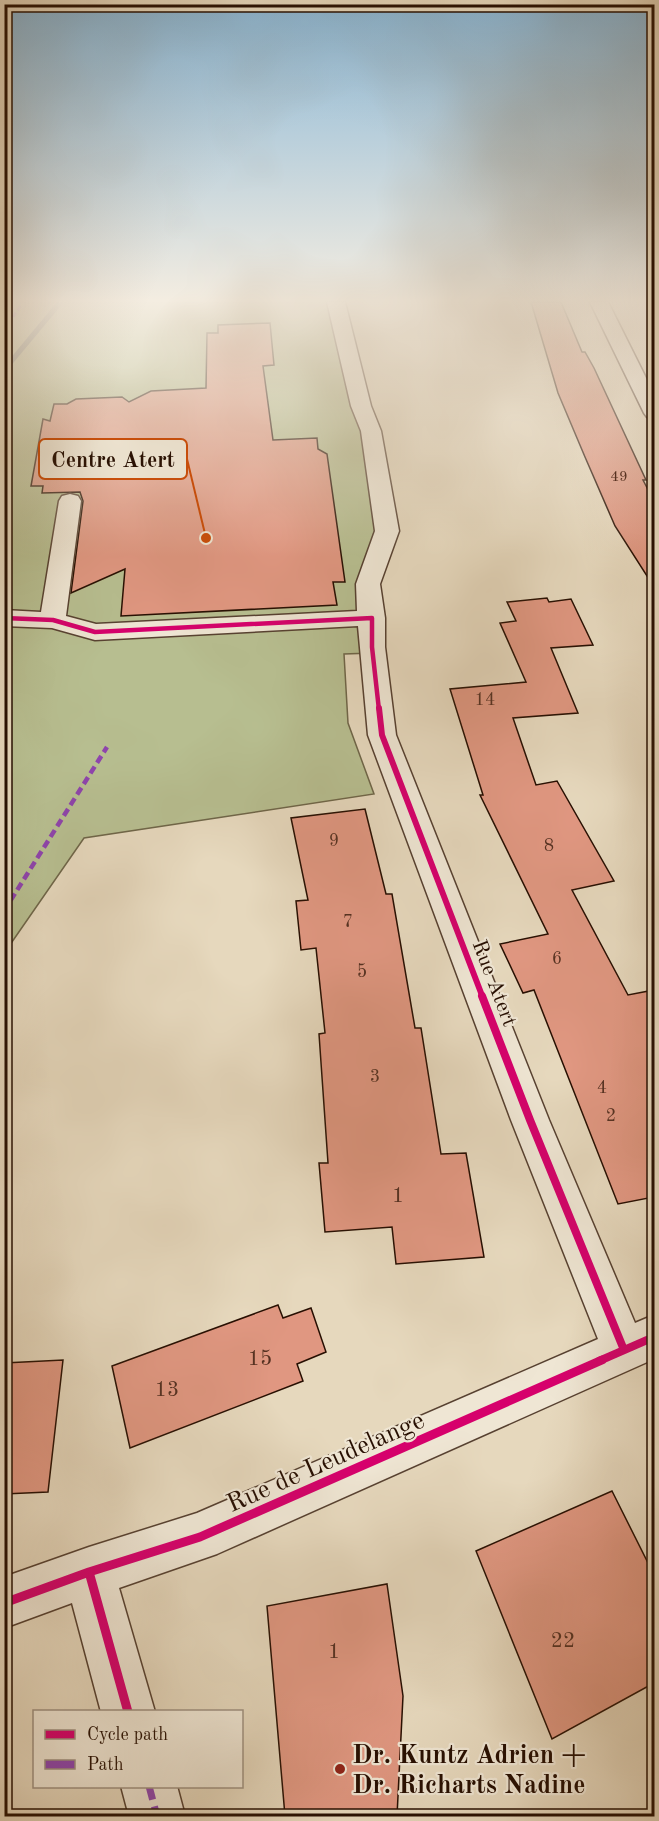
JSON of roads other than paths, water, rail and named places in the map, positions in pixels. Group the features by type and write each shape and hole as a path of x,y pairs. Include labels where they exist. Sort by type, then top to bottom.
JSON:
{"street":[{"name":"Rue Atert","path":"356,387 371,431 387,531 368,584 372,618 372,647 382,735 530,1120 639,1343"},
{"path":"641,387 654,413"},
{"path":"53,620 70,501"},
{"path":"7,618 53,620 95,632 372,618"},
{"name":"Rue de Leudelange","path":"4,1603 89,1572 200,1537 639,1343"},
{"path":"89,1572 127,1710"},
{"path":"150,1788 157,1816"}],"place":[{"name":"Centre Atert","path":"206,538"},
{"name":"Dr. Kuntz Adrien + Dr. Richarts Nadine","path":"340,1769"}]}
